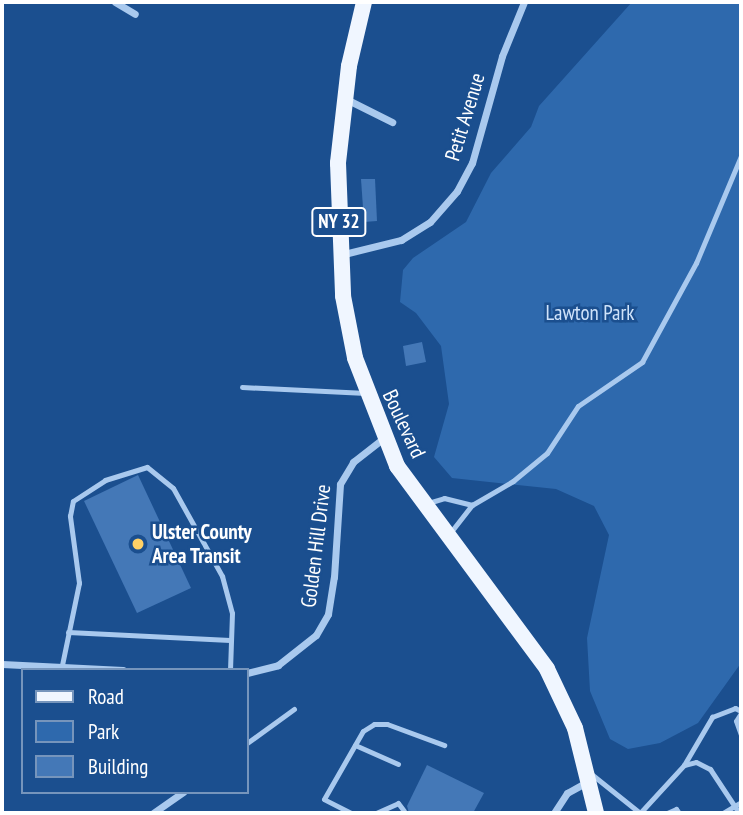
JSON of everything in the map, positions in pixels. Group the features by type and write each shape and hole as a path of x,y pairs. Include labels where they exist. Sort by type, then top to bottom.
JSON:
{"main road":[{"name":"Boulevard","path":"364,2 344,98 338,163 343,296 366,393 384,438 425,504 547,669 575,728 596,813"}],"street":[{"path":"115,2 135,15"},
{"name":"Petit Avenue","path":"340,256 401,240 430,222 457,191 480,143 502,56 524,2"},
{"path":"344,98 392,122"},
{"name":"Golden Hill Drive","path":"248,673 278,665 316,635 328,614 343,474 384,438"},
{"path":"2,664 99,668"},
{"path":"554,813 568,793 589,776"},
{"path":"153,813 180,794"}],"lane":[{"path":"448,535 472,505 513,481 547,453 578,406 642,362 696,263 741,156"},
{"path":"242,387 366,393"},
{"path":"62,665 79,583 71,516 73,501 105,480 147,467 173,488 222,576 232,612 230,668"},
{"path":"425,504 444,498 472,505"},
{"path":"68,632 230,640"},
{"path":"589,776 640,813 684,765 712,717 735,708 741,712 736,721 741,735"},
{"path":"248,742 294,709"},
{"path":"351,813 324,799 355,745 374,724 387,724 444,745"},
{"path":"355,745 398,764"},
{"path":"684,765 696,762 710,769 739,813"},
{"path":"723,813 741,802"},
{"path":"376,813 398,803 404,811"},
{"path":"667,813 676,809 679,813"}],"green space":[{"name":"Lawton Park","path":"632,2 741,2 741,663 698,723 660,743 628,749 610,739 590,691 587,638 609,535 594,506 556,489 452,478 434,457 449,404 441,346 416,313 400,302 403,270 413,258 466,222 491,173 531,127 539,106"}],"building":[{"path":"361,179 375,179 377,221 364,222"},
{"path":"422,342 426,362 406,366 403,346"},
{"name":"Ulster County Area Transit","path":"138,475 191,588 137,613 84,501"},
{"path":"427,765 484,793 473,813 409,813 407,806"}],"place":[{"name":"Ulster County Area Transit","path":"138,544"}]}
